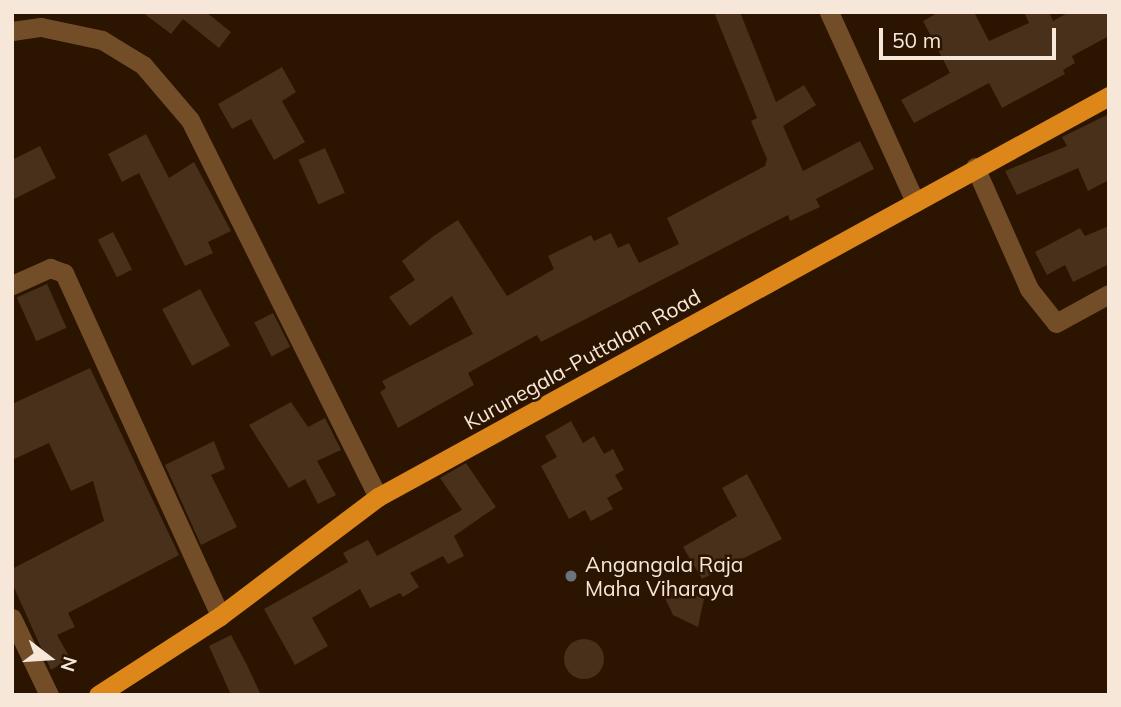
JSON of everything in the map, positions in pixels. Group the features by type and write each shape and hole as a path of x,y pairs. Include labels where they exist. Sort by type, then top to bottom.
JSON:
{"highway":[{"name":"Kurunegala-Puttalam Road","path":"98,695 220,616 378,497 975,167 1109,96"}],"street":[{"path":"830,12 915,202"},
{"path":"12,31 41,27 102,40 143,65 190,120 378,497"},
{"path":"975,167 1029,289 1055,323 1109,294"},
{"path":"12,285 50,268 64,273 220,616"},
{"path":"12,618 49,695"}],"building":[{"path":"142,12 206,12 231,32 219,48 183,19 171,34"},
{"path":"714,12 740,12 776,102 804,85 816,105 783,126 803,171 860,141 874,169 816,199 820,207 790,221 788,215 541,342 537,335 468,373 474,385 398,428 380,392 386,388 382,381 473,334 452,296 410,326 389,297 415,280 402,261 435,235 458,220 507,296 554,269 548,256 591,235 594,241 611,233 618,248 629,243 639,263 679,244 667,218 765,166 767,159 751,121 757,118"},
{"path":"939,12 974,12 989,41 1029,23 1024,12 1049,12 1053,21 1069,12 1109,12 1109,36 1072,56 1075,63 1063,70 1065,74 1002,108 989,83 914,123 901,100 950,73 923,21"},
{"path":"282,67 296,92 282,101 305,142 274,160 251,119 232,129 218,104"},
{"path":"1109,114 1109,180 1088,191 1078,168 1017,195 1005,171 1067,146 1062,137"},
{"path":"146,134 169,178 194,162 231,231 208,242 213,253 185,266 139,173 122,182 108,154"},
{"path":"40,146 56,178 12,200 12,160"},
{"path":"325,148 345,193 318,205 299,160"},
{"path":"1109,226 1109,264 1073,282 1065,265 1047,275 1035,252 1080,228 1085,236"},
{"path":"113,232 132,269 117,277 98,240"},
{"path":"47,284 67,328 36,341 17,297"},
{"path":"200,289 230,346 192,366 162,309"},
{"path":"273,313 290,347 272,356 254,323"},
{"path":"90,368 179,555 68,613 75,627 57,635 70,658 51,670 12,583 12,569 104,521 93,481 71,491 49,443 12,460 12,404"},
{"path":"291,402 308,427 325,418 341,450 317,461 336,495 318,504 305,479 289,488 249,425"},
{"path":"571,421 583,443 594,436 604,454 613,449 624,470 615,475 623,489 607,498 613,509 591,521 585,510 569,519 541,466 557,457 545,436"},
{"path":"214,441 225,469 211,475 237,527 201,545 165,465"},
{"path":"466,463 496,507 454,536 464,556 448,564 443,556 410,573 419,587 403,597 400,593 370,608 360,589 312,618 328,646 295,665 264,609 348,562 343,553 368,540 377,556 462,510 440,478"},
{"path":"747,474 782,539 702,579 683,547 737,516 722,488"},
{"path":"679,588 704,599 698,627 673,615 664,596"},
{"path":"231,635 261,695 231,695 209,646"},
{"path":"584,639 592,640 598,645 603,651 603,667 598,673 592,678 584,679 576,678 570,673 565,667 564,659 565,651 570,645 576,640"}],"place":[{"name":"Angangala Raja Maha Viharaya","path":"571,576"}]}
